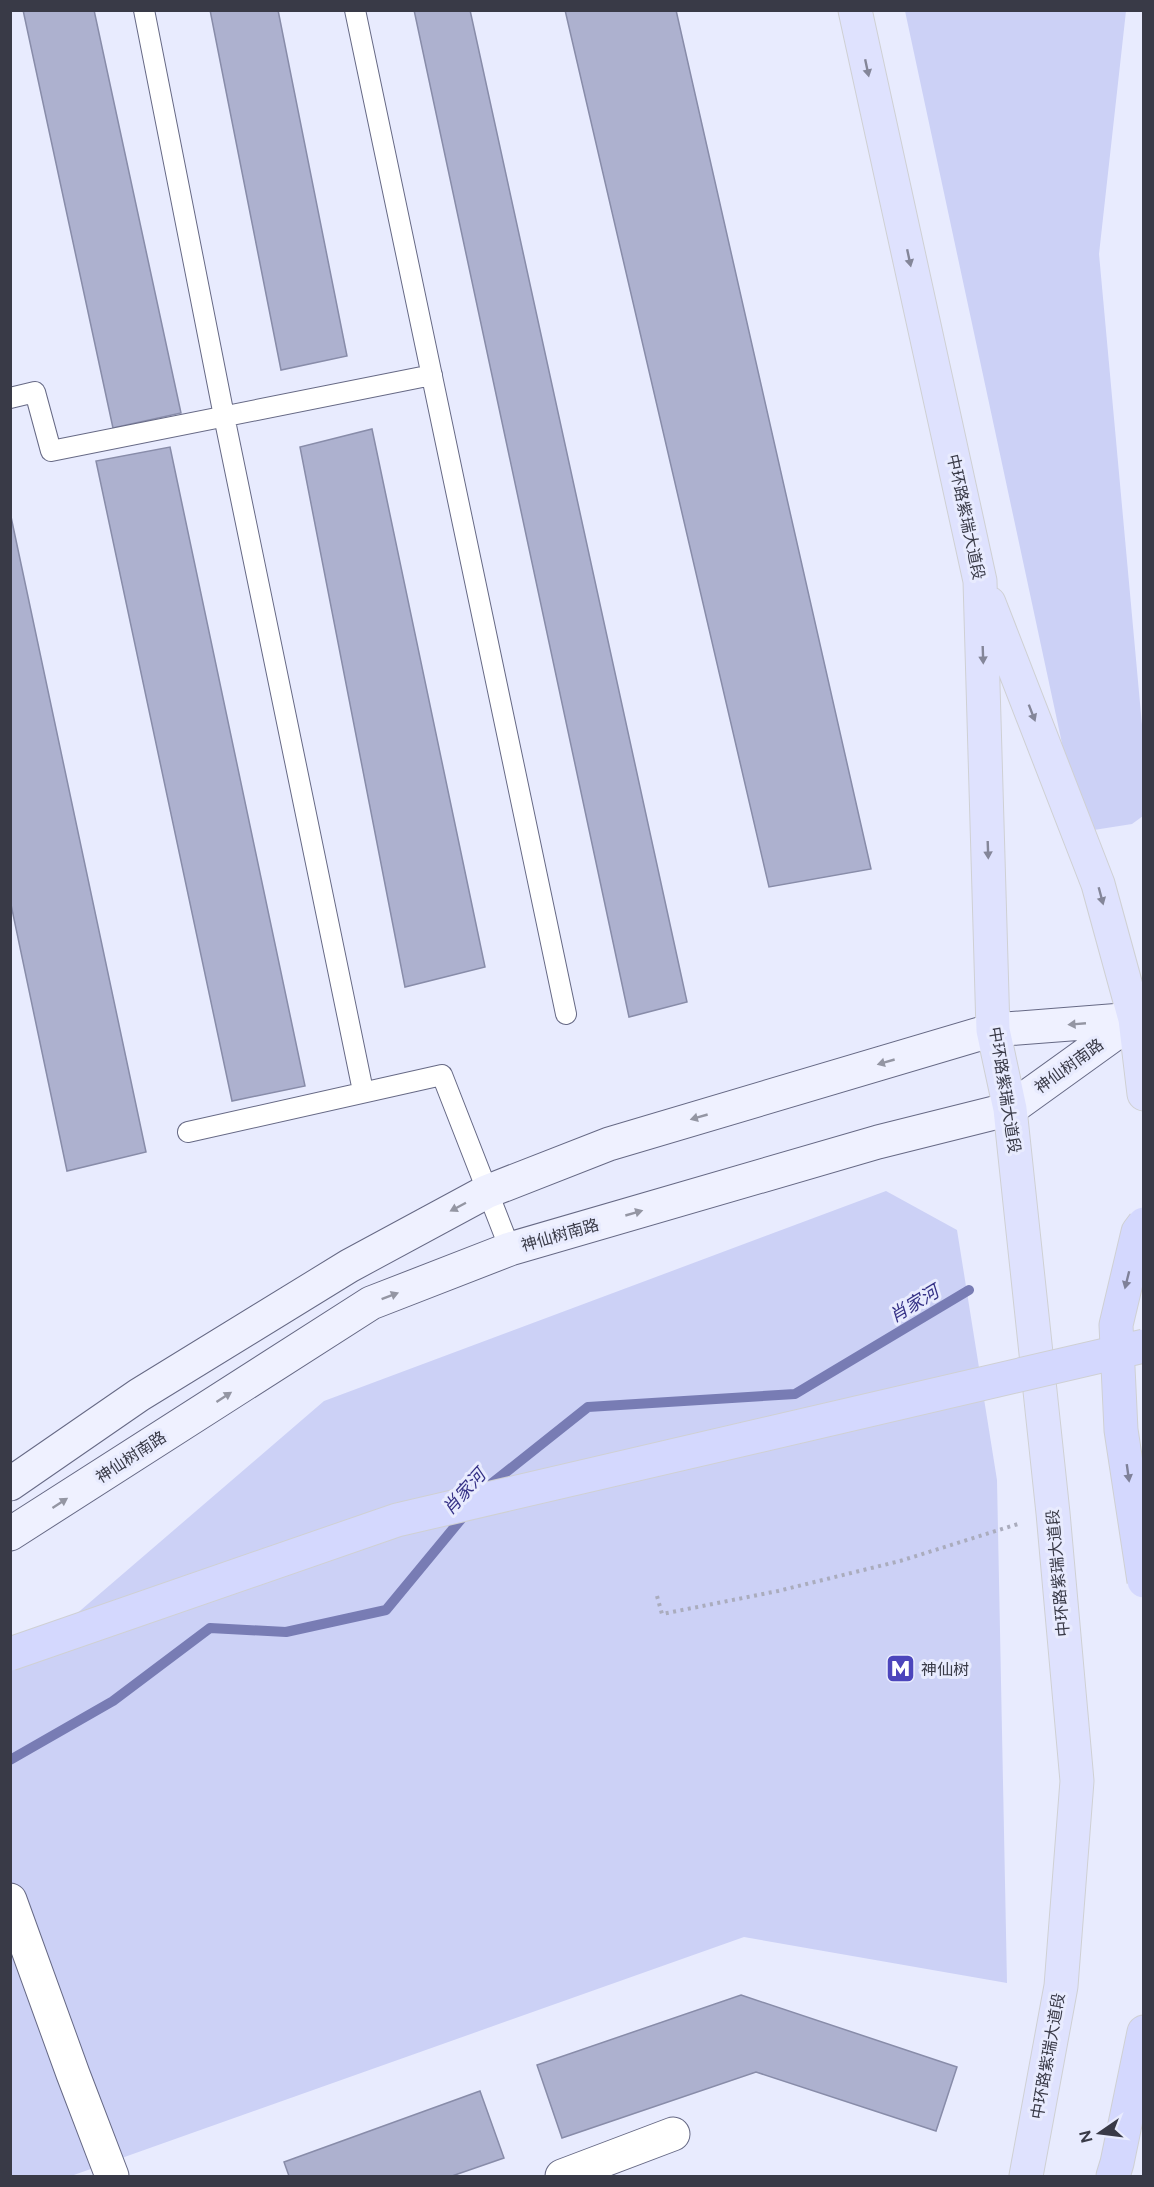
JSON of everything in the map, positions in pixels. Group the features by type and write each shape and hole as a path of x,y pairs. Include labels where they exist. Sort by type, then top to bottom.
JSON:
{"highway":[{"path":"1143,1224 1138,1232 1116,1325 1121,1430 1143,1581"},
{"path":"10,1654 397,1520 1143,1346"},
{"path":"1113,2176 1143,2032"}],"main road":[{"name":"中环路紫瑞大道段","path":"855,10 980,580 993,1030 1010,1109 1053,1513 1077,1781 1061,1986 1026,2176"},
{"path":"980,580 1098,884 1139,1018 1143,1094"},
{"path":"10,1484 139,1395 349,1266 486,1192 609,1144 993,1030 1139,1018"},
{"name":"神仙树南路","path":"10,1534 370,1303 510,1249 878,1142 1010,1109 1139,1018"}],"street":[{"path":"10,1900 112,2176"},
{"path":"562,2176 673,2133"}],"lane":[{"path":"144,10 224,416 363,1091"},
{"path":"355,10 566,1014"},
{"path":"10,398 35,392 51,451 432,375"},
{"path":"188,1132 442,1075 510,1249"}],"path":[{"path":"657,1596 662,1614 778,1591 900,1561 1053,1513"}],"shaded area":[{"path":"905,11 1126,11 1099,254 1143,736 1143,816 1132,824 1081,832"},
{"path":"886,1191 957,1230 997,1480 1007,1983 744,1937 71,2176 11,2176 10,1671 324,1401"}],"building":[{"path":"23,10 94,10 181,413 113,428"},
{"path":"210,10 278,10 347,356 281,370"},
{"path":"414,10 470,10 687,1002 629,1017"},
{"path":"565,10 676,10 871,869 769,887"},
{"path":"372,429 485,967 405,987 300,447"},
{"path":"170,447 305,1086 232,1101 96,461"},
{"path":"10,512 146,1152 67,1171 10,900"},
{"path":"741,1995 957,2067 936,2131 756,2072 562,2138 537,2065"},
{"path":"480,2091 504,2158 452,2176 289,2176 284,2162"}],"waterway":[{"name":"肖家河","path":"486,1488 588,1407 795,1394 969,1290"},
{"name":"肖家河","path":"10,1760 113,1701 210,1628 286,1632 386,1610 467,1512"}],"place":[{"name":"神仙树","path":"900,1669"}]}
